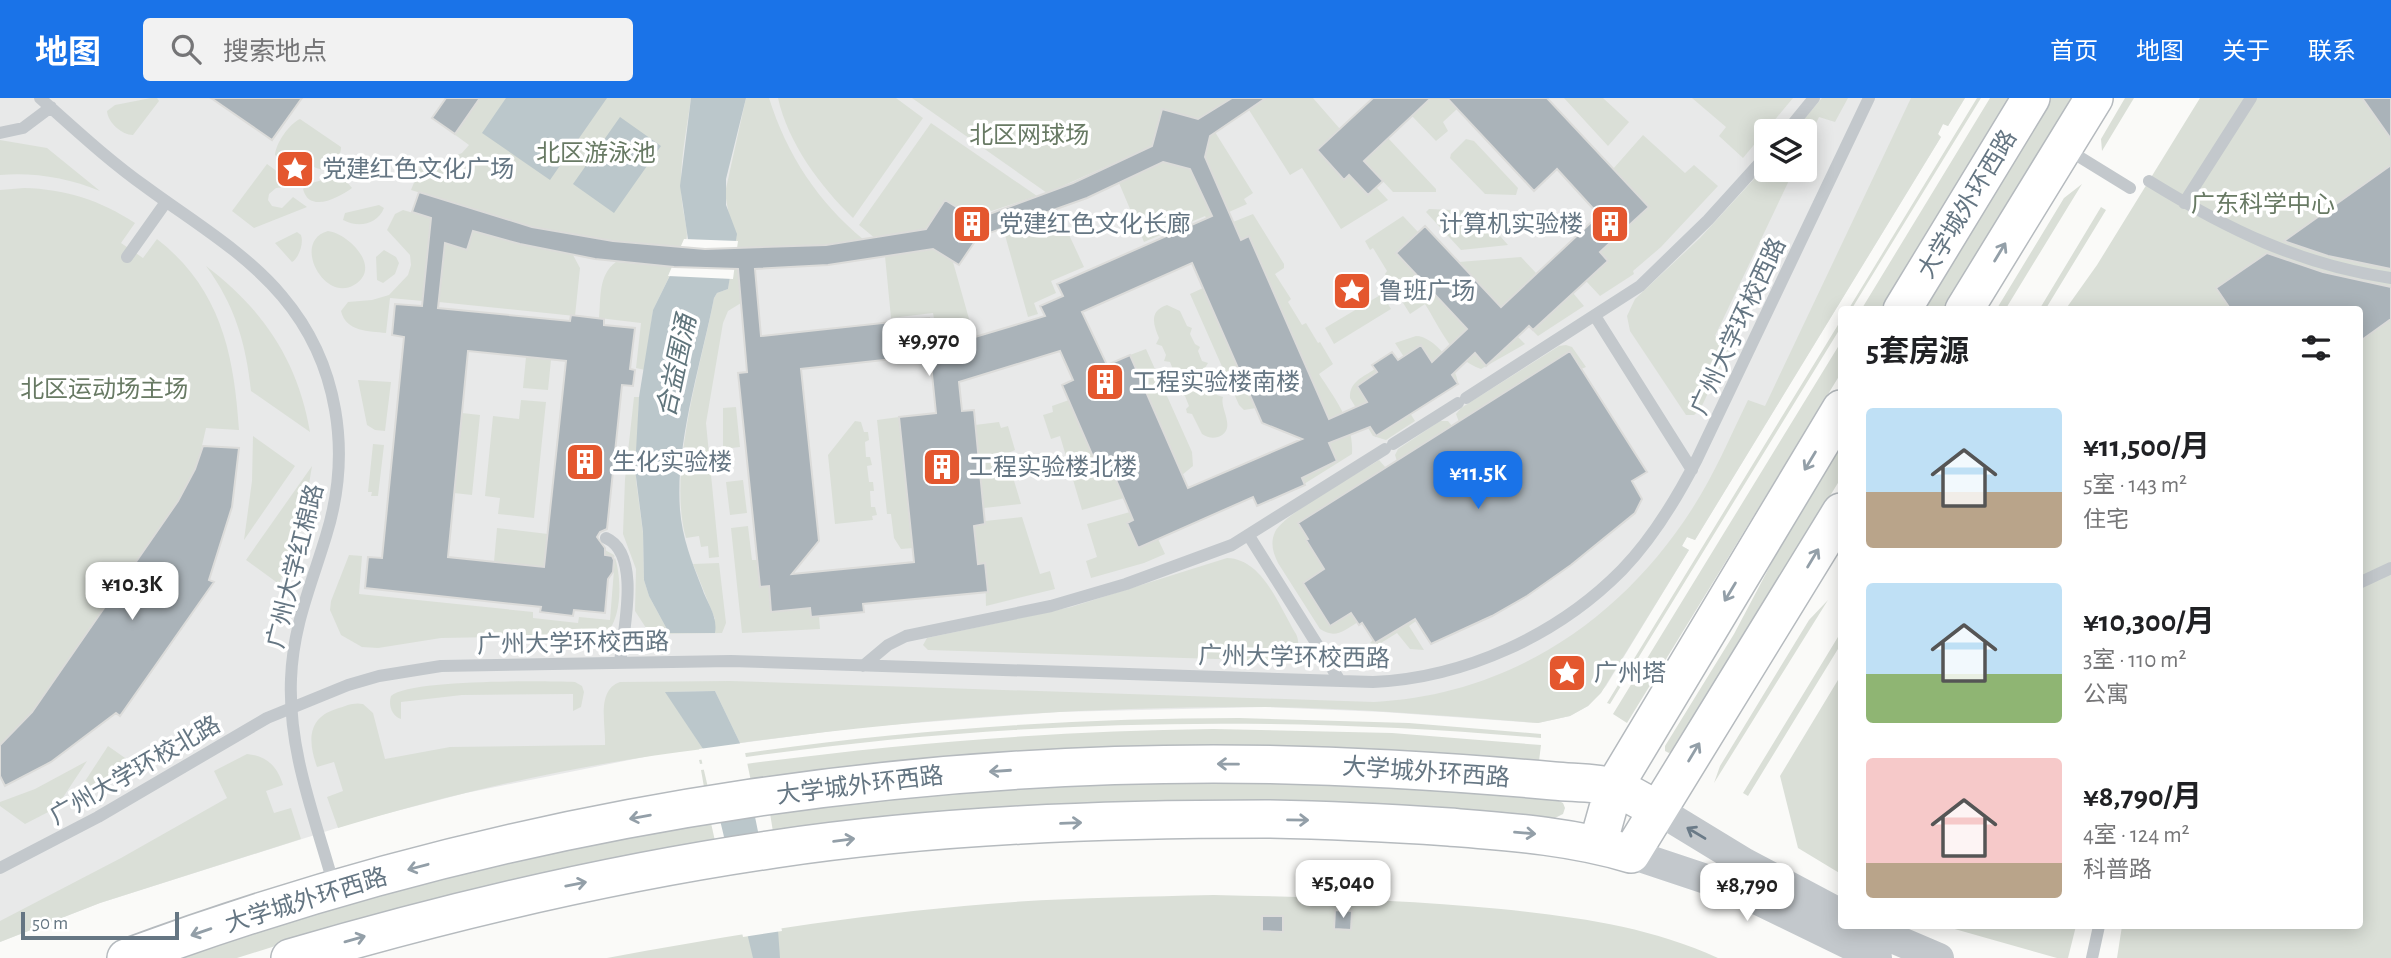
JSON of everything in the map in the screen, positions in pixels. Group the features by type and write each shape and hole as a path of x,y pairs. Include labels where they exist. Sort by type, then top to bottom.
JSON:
{"main road":[{"name":"大学城外环西路","path":"1904,306 2031,98"},
{"path":"1966,306 2094,98"},
{"path":"1615,849 1614,787 1838,414"},
{"path":"1615,849 1658,810 1838,517"},
{"name":"大学城外环西路","path":"127,958 335,890 441,860 554,834 767,796 974,772 1190,764 1424,771 1614,787 1658,810"},
{"name":"大学城外环西路","path":"290,958 507,899 718,858 776,849 977,828 1201,819 1397,823 1552,835 1615,849"}],"street":[{"path":"1658,810 1745,863 1838,912"},
{"path":"1615,849 1733,888 1877,958"},
{"path":"1871,929 1939,958"}],"lane":[{"name":"广州大学红棉路","path":"40,98 100,152 238,254 283,297 314,345 332,396 340,449 337,494 297,623 290,708 300,770 335,890"},
{"path":"1797,119 1814,98"},
{"name":"广州大学环校西路","path":"290,708 317,696 373,678 441,666 731,661 1383,682 1451,669 1506,650 1553,625 1623,568 1675,499 1692,470 1869,98"},
{"path":"2184,203 2251,98"},
{"path":"0,133 23,128 51,107"},
{"path":"2064,148 2130,188"},
{"path":"863,666 888,645 906,636 1010,616 1069,601 1153,575 1249,536 1640,286 1658,271 1754,169"},
{"path":"2149,181 2184,203 2259,242 2298,256 2391,278"},
{"path":"127,257 166,202"},
{"path":"1595,316 1692,470"},
{"path":"1249,536 1340,681"},
{"path":"606,538 617,545 626,562 621,663"},
{"path":"2363,581 2391,568"},
{"name":"广州大学环校北路","path":"0,868 98,817 228,740 290,708"},
{"path":"2092,958 2098,929"}],"shaded area":[{"path":"0,98 1965,98 1948,126 1943,124 1938,134 1941,137 1695,540 1687,537 1682,546 1689,550 1606,686 1588,706 1570,716 1538,723 1265,707 1058,712 863,727 659,754 466,793 362,820 100,903 0,942"}],"green space":[{"path":"157,98 159,101 133,135 120,131 110,120 107,111 115,105"},
{"name":"北区游泳池","path":"446,98 691,98 682,168 681,195 687,233 684,247 613,241 532,227 411,190 424,158 438,163 462,153 469,145 432,118"},
{"path":"746,98 769,98 785,139 806,176 832,210 864,240 826,245 735,249 725,193"},
{"path":"778,98 896,98 923,118 853,218 817,178 797,147"},
{"name":"北区网球场","path":"912,98 1232,98 1198,119 1162,109 1152,146 1047,193"},
{"path":"1266,98 1313,98 1340,129 1317,150 1343,179 1349,175 1368,195 1376,187 1388,200 1341,229 1302,168 1290,175 1249,110"},
{"path":"1431,98 1447,98 1457,109 1443,122 1448,131 1436,141 1412,116"},
{"path":"1564,98 1603,98 1629,122 1608,146"},
{"path":"1692,98 1793,98 1776,119 1754,119 1754,145 1743,158 1719,136 1726,127"},
{"path":"1822,98 1848,98 1835,122 1819,117 1817,121 1817,119 1804,119"},
{"path":"1911,98 1965,98 1948,126 1943,124 1938,134 1941,137 1695,540 1687,537 1682,546 1689,550 1601,693 1588,706 1570,716 1538,723 1297,708 1131,709 935,721 740,743 715,691 666,692 703,749 565,771 428,803 338,828 327,797 343,791 334,762 317,767 311,740 312,732 320,718 326,713 353,704 363,704 373,713 385,759 450,747 605,745 605,700 613,686 620,682 730,681 1374,702 1423,696 1471,685 1515,667 1557,645 1595,617 1631,585 1663,549 1692,509 1715,469 1748,400 1765,406"},
{"path":"1977,98 1981,98 1853,306 1850,306"},
{"path":"1990,98 2009,98 1882,306 1863,306"},
{"path":"2051,98 2074,98 1946,306 1924,306"},
{"path":"2125,98 2134,98 2102,151 2101,139"},
{"name":"广东科学中心","path":"2200,98 2391,98 2391,958 2117,958 2122,929 2363,929 2363,306 2068,306 2097,265"},
{"path":"300,119 341,147 338,160 332,166 320,169 304,162 291,166 275,155 284,134"},
{"path":"931,123 1037,196 973,217 945,200 926,229 876,239 859,225"},
{"path":"1215,132 1253,193 1244,199 1247,204 1229,212 1205,157 1210,135"},
{"path":"1643,135 1685,173 1694,165 1718,186 1661,247 1633,271 1634,274 1600,296 1586,281 1600,252 1648,208 1613,169"},
{"path":"1388,138 1436,192 1393,192 1364,161"},
{"path":"1466,139 1474,141 1518,188 1516,195 1485,194 1450,158"},
{"path":"0,140 47,148 100,191 51,177 0,175"},
{"path":"350,155 374,171 371,182 358,180 348,172 344,165"},
{"path":"1163,162 1190,169 1216,225 1211,227 1205,216 1144,242 1119,183"},
{"path":"267,164 289,180 286,187 276,188 269,194 268,200 272,206 282,208 293,197 307,207 254,228 232,211"},
{"path":"326,179 347,182 352,188 325,201 312,201 306,197 303,189 308,184"},
{"path":"1754,179 1754,182 1788,182 1715,336 1730,346 1700,410 1694,415 1686,415 1630,331 1627,316 1635,299 1700,238"},
{"path":"2082,184 2007,306 1998,306 2064,198"},
{"name":"北区运动场主场","path":"24,188 68,193 109,208 135,223 121,243 143,258 157,239 179,258 210,301 220,325 233,375 239,430 206,428 199,459 184,493 32,712 0,745 0,190"},
{"path":"379,205 384,208 372,221 355,224 343,220 345,213"},
{"path":"2101,207 2106,210 2047,306 2041,306"},
{"path":"1057,209 1084,267 1051,281 1056,293 1034,303 1038,314 1028,317 1003,228"},
{"path":"1429,209 1478,211 1508,245 1461,250 1426,212"},
{"path":"403,210 431,218 423,301 390,298 386,333 353,327 341,311 348,302 389,295 408,275 410,255 387,230 395,214"},
{"path":"1253,214 1284,264 1284,268 1275,274 1291,299 1288,302 1302,325 1306,323 1318,343 1320,342 1333,364 1319,374 1347,421 1352,442 1352,454 1304,484 1301,476 1327,439 1335,434 1250,237 1242,241 1233,222"},
{"path":"1403,216 1418,232 1396,253 1477,339 1469,347 1486,365 1518,337 1525,344 1481,369 1471,365 1455,351 1425,304 1410,314 1385,274 1387,271 1373,248 1370,250 1365,241"},
{"path":"447,223 456,247 467,250 473,231 573,255 580,268 575,316 439,302"},
{"path":"328,231 345,238 364,261 362,278 354,285 343,288 332,286 316,268 312,246 317,237"},
{"path":"297,232 302,238 301,246 292,262 275,243"},
{"path":"933,249 953,262 973,333 960,337 959,326 936,329 933,313 891,318 885,256"},
{"path":"384,250 396,257 399,263 395,274 383,283 377,280 376,257"},
{"path":"1521,257 1536,273 1501,307 1459,262"},
{"path":"616,262 674,267 653,310 645,370 636,368 641,323 599,318 603,280"},
{"path":"206,266 245,300 275,338 297,382 310,432 251,391 238,326 225,295"},
{"path":"731,269 738,269 741,303 728,311 723,323 706,423 719,557 709,558 708,546 701,547 699,536 686,538 681,512 683,451 694,386 714,298 717,293 728,289"},
{"path":"1203,288 1256,408 1244,410 1239,405 1190,294"},
{"path":"1573,293 1584,306 1538,336 1533,331"},
{"path":"1382,294 1391,309 1334,344 1325,328"},
{"path":"1167,305 1180,311 1187,326 1192,328 1190,334 1195,344 1200,347 1198,351 1202,361 1208,363 1205,368 1210,378 1215,380 1213,385 1217,395 1223,397 1227,429 1218,437 1202,434 1192,414 1187,413 1189,406 1185,396 1178,394 1181,389 1177,379 1171,378 1174,372 1170,362 1164,361 1166,355 1162,346 1156,344 1159,338 1154,323 1155,314"},
{"path":"1838,325 1838,332 1610,704 1607,703"},
{"path":"1416,336 1423,337 1437,346 1449,361 1458,384 1450,390 1421,345 1404,357 1395,343"},
{"path":"1559,346 1572,347 1586,367 1459,422 1456,414 1461,408"},
{"path":"1838,347 1838,378 1627,723 1613,714"},
{"path":"1146,349 1192,452 1193,466 1182,475 1130,355"},
{"path":"526,357 551,360 548,390 523,388"},
{"path":"1375,369 1378,373 1357,386 1385,430 1410,413 1415,421 1386,440 1373,436 1350,398 1354,384"},
{"path":"358,380 391,382 385,431 375,430 367,425"},
{"path":"634,397 639,397 636,480 643,533 644,580 649,596 669,633 715,619 693,564 719,563 726,623 722,633 650,634 635,611 636,569 623,534 625,479"},
{"path":"521,400 546,402 534,518 498,514 500,498 485,496 493,416 519,419"},
{"path":"1069,400 1100,473 1111,468 1124,498 1082,510 1060,436 1051,439 1043,415 1053,412 1052,406"},
{"path":"736,407 740,447 723,449 723,408"},
{"path":"462,413 480,415 472,495 454,493"},
{"path":"899,417 913,548 901,549 894,538 891,514 887,514 877,420"},
{"path":"855,421 861,422 864,432 868,432 869,440 865,442 866,457 870,457 872,465 867,466 869,482 873,482 874,491 870,491 871,507 875,507 877,515 872,516 873,520 835,524 828,455"},
{"path":"1440,421 1448,421 1452,426 1397,461 1395,455 1398,449"},
{"path":"999,422 1001,428 1008,426 1015,450 1006,454 1021,504 984,508 975,425"},
{"path":"253,436 295,466 244,540 252,481"},
{"path":"373,444 384,445 378,496 371,496 372,492 368,492"},
{"path":"1838,447 1838,483 1674,751 1665,751 1665,746 1734,634 1799,511"},
{"path":"1379,460 1386,468 1306,540 1358,622 1339,633 1325,632 1320,629 1278,563 1273,548 1273,536 1281,524 1292,515"},
{"path":"312,466 303,520 279,584 246,560"},
{"path":"743,480 747,513 730,515 726,482"},
{"path":"1130,512 1133,520 1127,524 1138,547 1158,539 1165,554 1091,578 1086,561 1097,557 1087,524"},
{"path":"1022,517 1040,574 1050,571 1055,589 986,606 985,563 978,564 974,526 985,524 985,521"},
{"path":"748,526 752,560 757,560 760,587 769,586 772,611 810,608 811,617 819,617 820,629 742,633 731,528"},
{"path":"497,528 548,534 544,567 494,562"},
{"path":"605,550 614,555 615,557 605,555"},
{"path":"349,555 362,556 359,594 533,612 533,618 578,623 579,617 610,620 615,558 619,585 618,609 604,635 441,638 378,648 362,647 341,635 330,610"},
{"path":"1227,558 1240,560 1251,566 1269,586 1298,639 1297,649 1291,656 1277,661 928,650 923,645 927,638 1071,607"},
{"path":"1828,600 1714,783 1720,766 1809,620"},
{"path":"1415,619 1409,626 1424,650 1410,649 1397,633 1376,646 1370,643 1373,640 1376,643"},
{"path":"1838,637 1838,649 1748,796 1743,793"},
{"path":"1838,680 1838,872 1798,848 1780,776"},
{"path":"478,682 575,682 582,686 584,692 581,707 573,711 573,694 462,695 401,702 401,719 393,713 390,703 391,696 403,690 423,686"},
{"path":"1239,718 1409,723 1541,734 1541,738 1330,725 1119,725 909,738 700,764 699,760 968,728"},
{"path":"1213,729 1392,733 1541,745 1539,761 1317,747 1086,747 856,766 704,787 701,770 956,741"},
{"path":"108,746 135,765 74,798"},
{"path":"247,754 266,760 278,772 283,785 266,791 274,813 291,808 301,839 100,903 0,942 0,921 121,858 227,798 214,771"},
{"path":"87,761 56,808 25,824 0,806 0,802 35,789"},
{"path":"1191,782 1466,792 1557,800 1563,803 1565,808 1563,814 1555,818 1285,802 1083,804 954,812 773,832 770,813 1025,787"},
{"path":"711,823 715,841 320,932 237,958 179,958 311,916 445,878 578,848"},
{"path":"1214,895 1393,901 1557,916 1665,938 1718,958 607,958 785,928 919,910 995,903"},
{"path":"1955,929 2075,929 2068,958 2057,958"}],"water":[{"path":"506,98 607,98 550,180 482,133"},
{"name":"合益围涌","path":"691,98 746,98 726,179 726,205 737,234 728,289 717,293 714,298 690,404 679,485 685,540 714,615 715,633 669,633 649,596 644,580 643,532 635,469 639,397 653,310 688,239 680,186"},
{"path":"620,117 661,146 614,213 573,184"},
{"path":"715,691 740,743 778,930 780,958 753,958 703,749 665,692"}],"pier":[{"path":"684,239 738,241 733,279 668,276"},
{"path":"743,743 758,815 716,822 699,749"},
{"path":"762,834 782,931 743,937 720,840"}],"building":[{"path":"211,98 302,98 272,140"},
{"path":"446,98 480,98 455,134 432,118"},
{"path":"1232,98 1266,98 1210,136 1205,157 1241,240 1249,236 1329,419 1367,402 1357,386 1377,372 1372,365 1392,352 1398,360 1421,345 1432,362 1467,329 1396,253 1425,226 1501,307 1599,215 1557,169 1534,191 1447,98 1547,98 1649,207 1600,252 1608,261 1533,330 1529,326 1486,366 1475,353 1452,375 1458,384 1376,436 1370,427 1329,443 1337,461 1302,478 1305,485 1257,506 1253,497 1138,548 1127,523 1133,520 1111,468 1100,473 1062,385 1073,380 1060,351 959,382 962,411 974,410 985,524 974,526 978,564 985,563 988,592 863,604 864,612 811,617 810,608 771,612 769,586 760,587 738,373 747,372 738,269 674,267 595,259 520,244 473,231 467,250 445,243 438,308 570,321 571,315 604,319 604,325 635,328 630,369 635,370 633,386 622,385 607,529 597,537 605,548 605,555 612,556 614,560 613,572 608,579 605,613 574,610 573,616 540,612 541,607 365,588 368,557 382,558 404,337 392,335 395,304 422,306 431,218 412,212 419,192 532,227 613,241 705,249 826,245 926,229 945,200 973,217 992,213 1073,183 1152,146 1162,109 1198,119","holes":["1163,162 1190,169 1212,216 1057,284 1063,296 1040,306 1045,316 955,343 954,331 931,333 929,318 761,336 755,269 828,265 933,249 959,265 978,237 1087,198","1192,263 1262,423 1302,439 1188,488 1130,355 1107,365 1082,312","468,351 566,361 544,567 448,557","930,355 936,413 899,417 914,562 792,574 819,541 801,369"]},
{"path":"1373,98 1431,98 1364,161 1383,181 1368,195 1349,175 1344,180 1317,150"},
{"path":"2362,98 2391,98 2391,139"},
{"path":"2391,165 2391,269 2328,256 2284,241"},
{"path":"2267,253 2323,272 2391,287 2391,319 2363,339 2363,306 2228,306 2216,288"},
{"path":"1570,351 1647,472 1632,481 1642,499 1635,513 1571,565 1527,596 1492,616 1431,644 1415,619 1375,643 1362,623 1359,625 1351,613 1330,626 1303,583 1324,569 1298,523"},
{"path":"203,446 239,448 232,507 209,580 214,582 120,716 116,713 51,762 5,786 0,776 0,745 32,712 178,501 195,469"},
{"path":"1335,910 1352,911 1351,930 1334,929"},
{"path":"1262,916 1283,916 1283,932 1262,931"}],"place":[{"name":"党建红色文化广场","path":"295,169"},
{"name":"党建红色文化长廊","path":"972,224"},
{"name":"计算机实验楼","path":"1610,224"},
{"name":"鲁班广场","path":"1352,291"},
{"name":"工程实验楼南楼","path":"1105,382"},
{"name":"生化实验楼","path":"585,462"},
{"name":"工程实验楼北楼","path":"942,467"},
{"name":"广州塔","path":"1567,673"}]}
